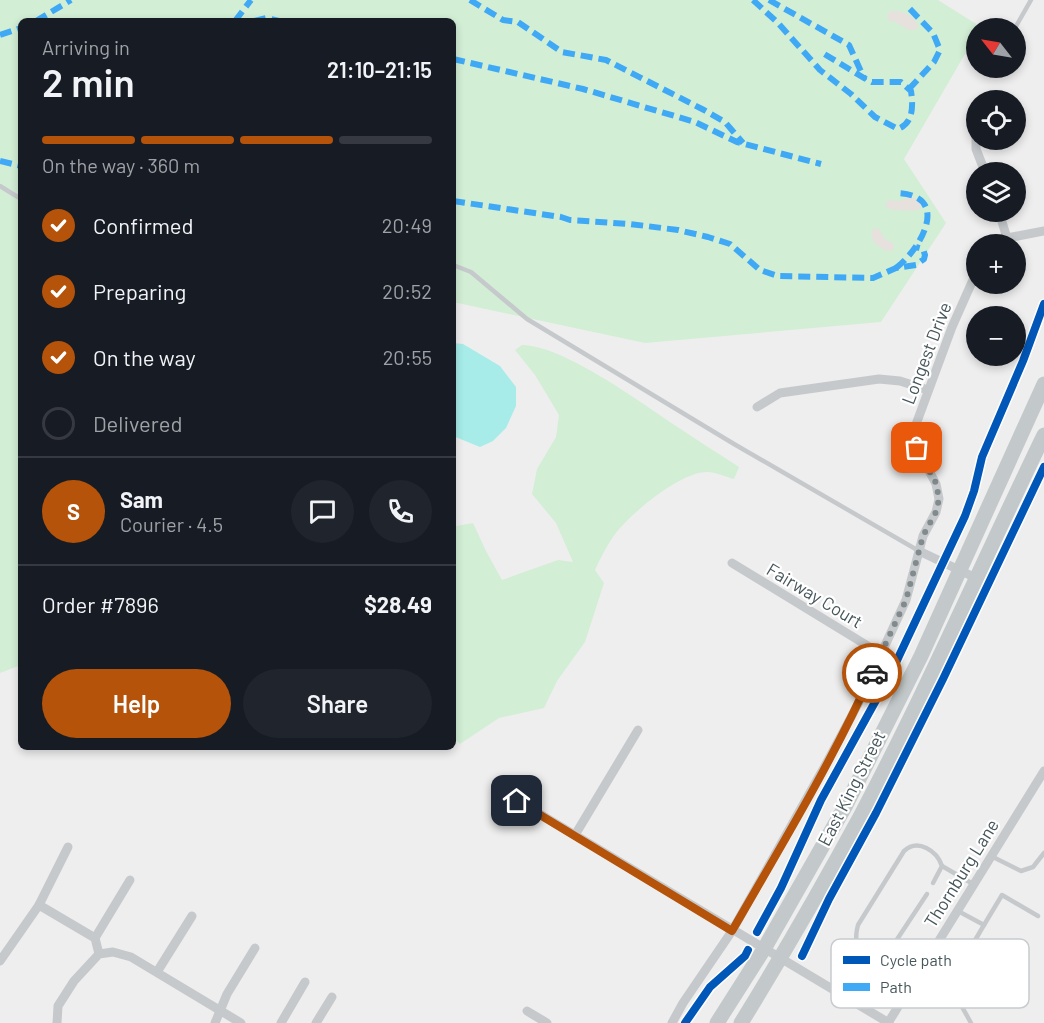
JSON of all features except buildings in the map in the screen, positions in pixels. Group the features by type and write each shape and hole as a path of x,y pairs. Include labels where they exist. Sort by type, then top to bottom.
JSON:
{"main road":[{"name":"East King Street","path":"717,1023 764,949 846,805 921,656 1044,384"},
{"name":"East King Street","path":"741,1023 781,959 861,814 1044,435"}],"street":[{"path":"1026,234 1044,231"},
{"name":"Longest Drive","path":"672,1023 732,931 832,754 906,600 923,536 936,512 939,499 936,483 917,448 915,433 928,390 967,294"},
{"path":"757,407 780,393 879,379 900,381 928,390"},
{"path":"919,551 976,578"},
{"name":"Fairway Court","path":"732,563 880,654"},
{"path":"575,835 638,730"},
{"name":"Thornburg Lane","path":"940,939 1044,771"},
{"path":"498,789 831,989"},
{"path":"0,961 39,905 68,847"},
{"path":"99,954 95,938 130,880"},
{"path":"39,905 95,938"},
{"path":"158,972 192,916"},
{"path":"215,1023 227,994 255,948"},
{"path":"57,1023 58,1006 74,981 99,954 113,952 131,957 241,1023"},
{"path":"281,1023 305,982"},
{"path":"316,1023 332,997"},
{"path":"863,1008 889,1023"},
{"name":"Thornburg Lane","path":"889,1023 898,1008"},
{"path":"527,1011 547,1023"}],"lane":[{"path":"1021,18 1031,0"},
{"path":"0,186 18,197"},
{"path":"456,267 471,272 527,319 734,444 919,551"},
{"path":"856,939 858,926 904,850 914,844 939,857 942,866 973,884"},
{"path":"991,856 1021,871 1033,867 1044,853"},
{"path":"933,883 942,866"},
{"path":"897,939 927,894"},
{"path":"976,939 1002,895 1038,916"},
{"path":"957,910 984,925"},
{"path":"963,1008 971,1023"}],"green space":[{"path":"0,0 938,0 967,18 966,52 904,159 946,223 881,322 645,343 456,303 456,18 18,18 18,666 0,673"},
{"path":"522,345 539,347 578,364 621,389 739,467 734,479 707,472 683,479 655,496 630,518 610,541 595,570 604,583 585,642 557,681 544,708 499,718 460,744 456,740 456,526 473,523 502,580 558,560 573,562 556,523 532,494 537,469 556,437 559,415 535,375 515,350"}],"sand":[{"path":"891,11 909,15 915,20 918,28 910,30 889,21 887,15"},
{"path":"909,197 917,199 921,204 920,209 900,210 885,206 888,200 900,201"},
{"path":"874,228 879,229 884,238 894,244 893,251 886,251 874,243 871,233"}],"water":[{"path":"456,343 463,344 500,366 516,387 516,406 506,428 493,441 480,447 456,437"}],"marked path":[{"path":"41,18 71,0"},
{"path":"237,18 251,0"},
{"path":"470,0 503,20 518,22 562,52 606,60 704,110 725,122 743,143"},
{"path":"753,0 778,23 820,70 851,94 875,117 898,129 903,126 910,118 911,91 901,82 872,82 864,78"},
{"path":"769,0 849,45 864,78 821,52"},
{"path":"909,8 933,33 940,50 934,62 909,89"},
{"path":"0,35 18,29"},
{"path":"456,60 583,89 695,122 737,142 821,164"},
{"path":"0,161 18,165"},
{"path":"896,268 915,248 927,224 927,212 923,203 914,196 897,193"},
{"path":"456,201 570,220 678,230 730,244 760,270 778,276 873,278 896,268 916,265 924,259 925,255 923,249 916,247"}],"cycle path":[{"path":"757,932 781,888 821,800 891,673 965,516 982,457 1023,361 1044,304"},
{"path":"802,956 943,679 1044,467"},
{"path":"685,1023 710,987 745,956 748,950"}],"way so far":[{"path":"872,673 906,600 923,536 936,512 939,499 936,483 917,448"}],"route":[{"path":"517,801 732,931 826,764 872,673"}]}
